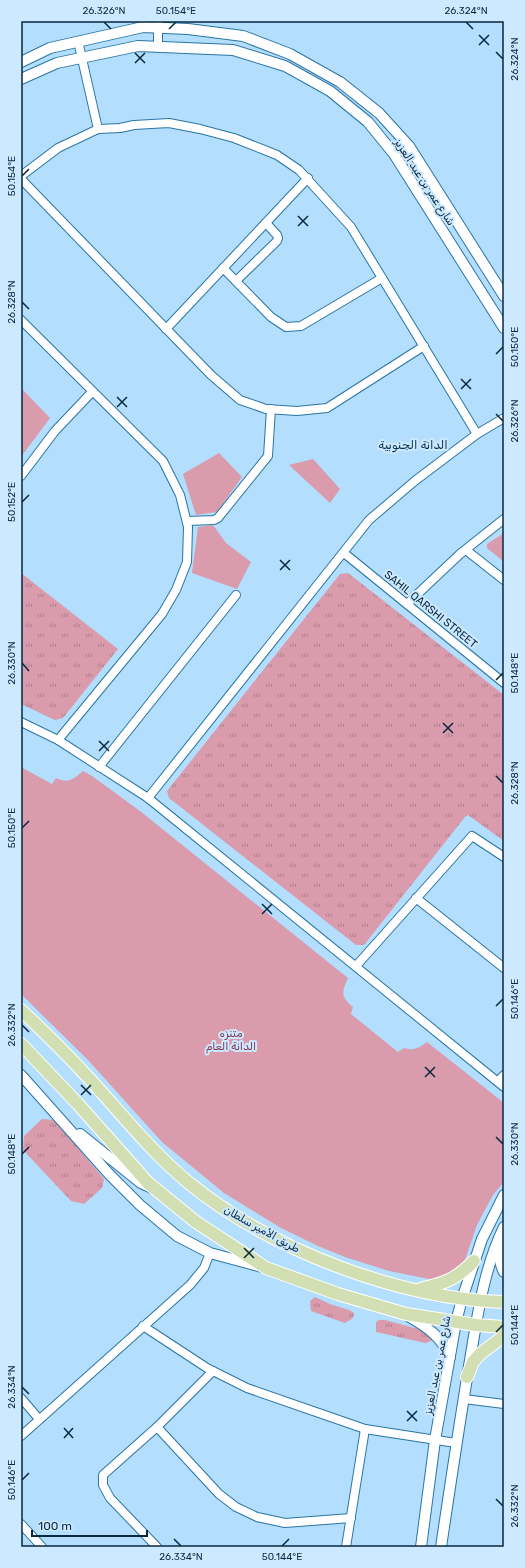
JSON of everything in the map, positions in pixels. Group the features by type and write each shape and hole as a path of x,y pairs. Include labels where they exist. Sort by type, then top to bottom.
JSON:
{"main road":[{"name":"طريق الأمير سلطان","path":"21,1010 84,1072 141,1138 189,1183 224,1209 263,1232 330,1264 386,1282 418,1290 462,1299 504,1302"},
{"path":"21,1044 64,1089 148,1183 196,1222 266,1268 338,1294 405,1314 476,1325 504,1327"},
{"path":"418,1290 451,1280 462,1274 474,1262"},
{"path":"467,1378 473,1362 480,1354 504,1336"}],"street":[{"path":"158,24 158,47"},
{"path":"21,62 50,48 158,24 243,36 290,54 340,82 379,113 409,146 504,296"},
{"path":"78,41 98,129"},
{"name":"شارع عمر بن عبد العزيز","path":"21,79 57,63 138,46 233,50 285,66 330,91 368,122 394,154 504,328"},
{"path":"21,176 58,148 98,129 120,128 134,125 169,123 200,129 234,138 277,155 308,178 351,227 476,434"},
{"path":"166,329 308,178"},
{"path":"21,179 210,375 240,400 271,409 297,411 326,408 424,346"},
{"path":"236,281 277,241 277,235 266,223"},
{"path":"223,268 271,317 286,327 301,326 382,278"},
{"path":"21,320 163,462 180,495 188,527 187,562 176,590 162,614 58,740"},
{"path":"21,476 55,431 92,392"},
{"path":"187,521 214,520 218,518 268,456 271,409"},
{"path":"148,798 369,520 416,480 476,434 504,418"},
{"path":"407,604 466,550 504,519"},
{"path":"466,550 504,580"},
{"name":"SAHIL QARSHI STREET","path":"344,553 504,683"},
{"path":"99,767 236,595"},
{"path":"21,722 58,740 148,798 356,966 502,1081"},
{"path":"356,966 472,836 504,857"},
{"path":"416,898 504,968"},
{"path":"21,1075 109,1174 140,1205 177,1236 210,1253 266,1268"},
{"path":"57,1114 140,1183 157,1191"},
{"name":"شارع عمر بن عبد العزيز","path":"421,1547 435,1440 456,1322 482,1239 504,1195"},
{"path":"441,1547 456,1443 480,1301 496,1243 504,1227"},
{"path":"504,1233 500,1252 500,1262 504,1272"},
{"path":"21,1436 190,1285 204,1268 210,1253"},
{"path":"405,1314 435,1333 443,1342 450,1356"},
{"path":"143,1326 213,1371 247,1388 365,1429 456,1443"},
{"path":"158,1547 110,1498 103,1485 103,1475 157,1427 213,1371"},
{"path":"21,1398 39,1419"},
{"path":"464,1399 504,1404"},
{"path":"157,1427 219,1494 236,1508 257,1517 285,1523 350,1518"},
{"path":"346,1547 365,1429"},
{"path":"21,1524 42,1547"}],"green space":[{"path":"21,388 50,418 21,457"},
{"path":"219,453 242,477 217,512 196,515 183,474"},
{"path":"313,459 340,489 330,503 289,465"},
{"path":"213,525 226,543 251,562 237,589 192,573 198,527"},
{"path":"504,533 504,562 487,548 487,544"},
{"path":"21,573 118,649 63,718 55,720 21,704"},
{"path":"348,573 504,695 504,841 468,815 465,817 364,945 356,945 169,798 167,791 340,574"},
{"name":"متنزه الدانة العام","path":"21,767 52,784 56,778 64,781 71,780 83,771 92,776 140,811 348,978 343,994 346,1000 353,1007 351,1014 398,1052 404,1048 416,1048 427,1042 504,1103 504,1182 493,1195 477,1225 465,1260 459,1268 452,1273 434,1280 389,1271 345,1257 281,1228 224,1193 162,1142 88,1060 21,994"},
{"path":"42,1119 55,1120 104,1179 102,1188 84,1204 71,1201 23,1150 24,1136"},
{"path":"315,1297 349,1310 354,1313 353,1318 345,1323 311,1311 310,1301"},
{"path":"379,1320 385,1320 422,1330 434,1340 425,1343 376,1332 376,1322"}],"district":[{"name":"الدانة الجنوبية","path":"413,445"}]}
